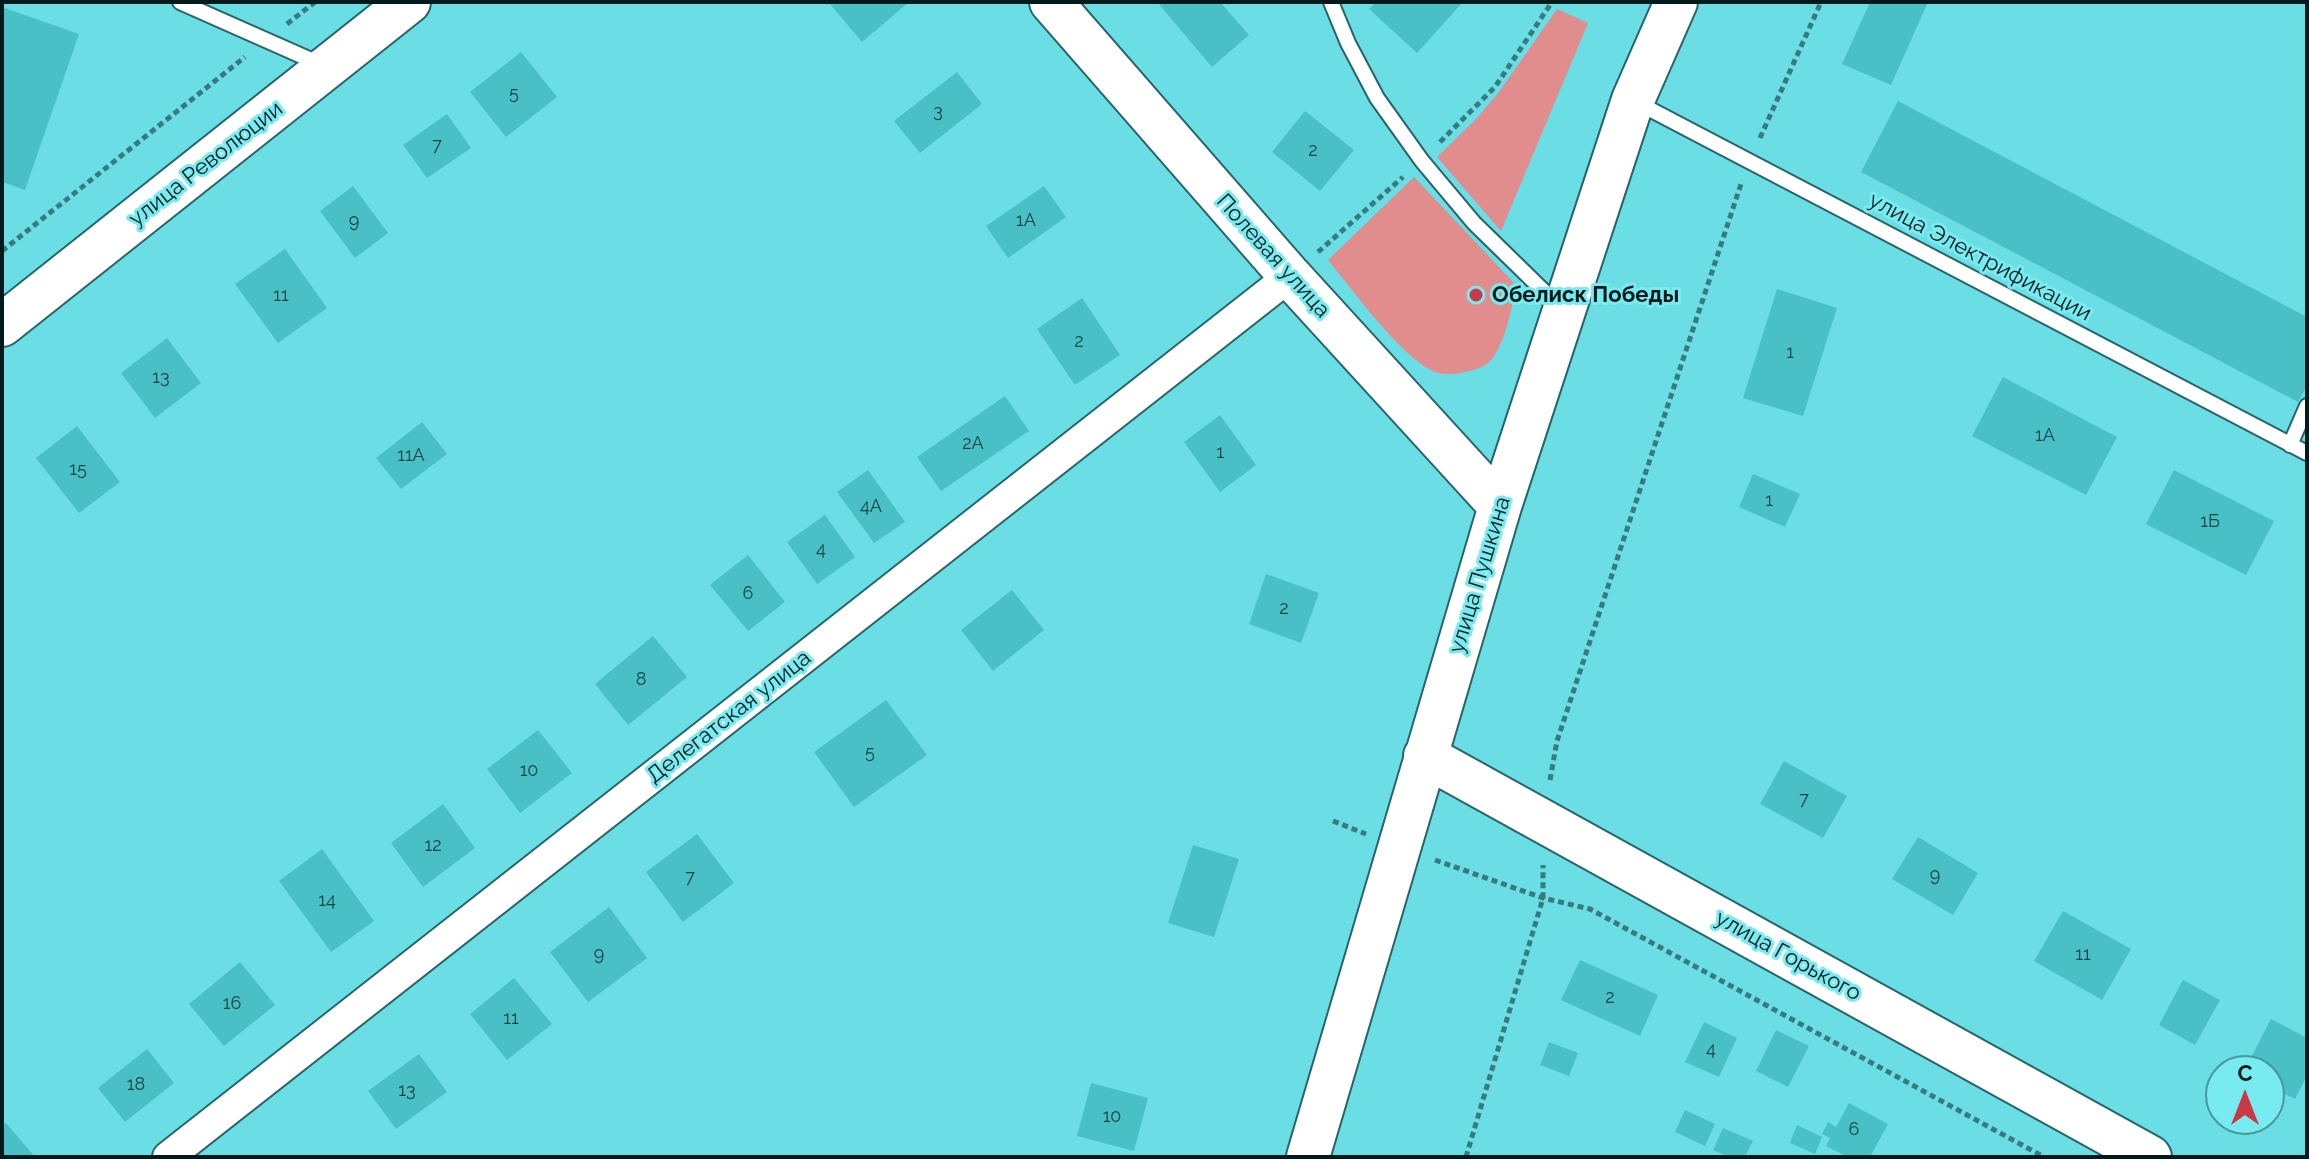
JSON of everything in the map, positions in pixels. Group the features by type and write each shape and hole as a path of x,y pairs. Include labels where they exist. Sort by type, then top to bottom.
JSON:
{"main road":[{"name":"улица Революции","path":"8,312 409,2"},
{"name":"Полевая улица","path":"1051,2 1290,276 1500,506"},
{"name":"улица Пушкина","path":"1308,1157 1500,506 1633,100 1676,2"},
{"name":"улица Горького","path":"1425,756 2150,1157"}],"street":[{"name":"Делегатская улица","path":"168,1157 1290,276"}],"lane":[{"path":"180,2 328,67"},
{"path":"1331,2 1377,98 1422,161 1474,223 1564,312"},
{"name":"улица Электрификации","path":"1633,100 2307,453"},
{"path":"2290,445 2307,406"}],"path":[{"path":"277,32 315,2"},
{"path":"1466,1157 1543,898 1543,821 1557,741 1749,161 1821,2"},
{"path":"2,251 252,52"},
{"path":"1333,821 1399,848 1543,898 1590,909 2044,1157"}],"shaded area":[{"path":"1557,9 1588,23 1501,231 1437,157 1499,92"},
{"path":"1414,177 1517,286 1502,340 1489,362 1476,369 1446,374 1424,366 1379,323 1328,260"}],"building":[{"path":"909,2 862,42 830,4"},
{"path":"1157,2 1220,2 1249,35 1212,67"},
{"path":"1376,2 1463,2 1417,53 1369,9"},
{"path":"1870,2 1928,2 1891,85 1842,64"},
{"path":"2,7 79,34 25,190 2,182"},
{"path":"521,52 557,97 506,137 470,92"},
{"path":"957,72 982,104 920,153 894,121"},
{"path":"1898,101 2307,317 2307,386 2298,402 1861,172"},
{"path":"1305,111 1354,150 1320,191 1272,152"},
{"path":"447,114 471,148 427,178 403,145"},
{"path":"353,186 388,233 355,258 320,211"},
{"path":"1044,186 1066,217 1008,258 986,226"},
{"path":"285,249 327,308 278,343 235,284"},
{"path":"1777,289 1837,308 1803,416 1743,398"},
{"path":"1082,298 1120,355 1075,385 1037,329"},
{"path":"167,338 201,383 155,418 121,373"},
{"path":"2003,377 2117,437 2086,495 1972,436"},
{"path":"1005,396 1029,431 941,491 917,457"},
{"path":"1220,415 1256,465 1220,492 1184,442"},
{"path":"422,422 447,454 401,489 376,458"},
{"path":"77,426 120,482 79,513 36,458"},
{"path":"868,470 905,522 874,543 837,492"},
{"path":"2174,470 2274,521 2246,575 2146,524"},
{"path":"1753,474 1800,494 1785,527 1739,507"},
{"path":"825,515 855,557 817,584 787,542"},
{"path":"748,555 785,602 748,631 710,585"},
{"path":"1266,574 1319,593 1301,643 1249,624"},
{"path":"1012,590 1044,630 993,671 961,630"},
{"path":"653,636 687,677 628,725 595,684"},
{"path":"886,700 927,755 854,807 814,752"},
{"path":"538,730 572,773 520,813 487,769"},
{"path":"1784,761 1847,796 1823,838 1760,804"},
{"path":"443,804 475,848 423,887 391,843"},
{"path":"697,834 734,883 683,922 646,872"},
{"path":"1918,837 1978,873 1953,915 1892,879"},
{"path":"1193,845 1239,859 1214,937 1168,923"},
{"path":"322,849 374,921 331,952 279,881"},
{"path":"609,907 647,958 588,1002 550,952"},
{"path":"2063,911 2131,949 2102,1000 2034,961"},
{"path":"1580,960 1658,995 1640,1036 1561,1000"},
{"path":"240,962 275,1005 224,1046 189,1004"},
{"path":"514,978 552,1024 507,1060 470,1014"},
{"path":"2183,980 2220,1000 2195,1045 2159,1025"},
{"path":"2271,1019 2307,1038 2307,1076 2295,1099 2285,1094 2285,1055 2252,1055"},
{"path":"1704,1022 1737,1038 1719,1077 1685,1062"},
{"path":"1776,1030 1809,1046 1788,1087 1756,1071"},
{"path":"1549,1042 1578,1053 1569,1076 1540,1065"},
{"path":"147,1049 174,1083 125,1122 98,1088"},
{"path":"419,1054 447,1092 396,1129 368,1091"},
{"path":"1091,1083 1148,1098 1134,1151 1077,1136"},
{"path":"1849,1103 1888,1124 1870,1157 1848,1157 1826,1146 1830,1138 1822,1134 1828,1122 1836,1127"},
{"path":"1685,1110 1715,1124 1705,1146 1675,1132"},
{"path":"6,1123 35,1157 2,1157 2,1126"},
{"path":"1797,1125 1822,1137 1815,1154 1790,1143"},
{"path":"1723,1128 1753,1141 1745,1157 1729,1157 1713,1150"}],"place":[{"name":"Обелиск Победы","path":"1476,295"}]}
